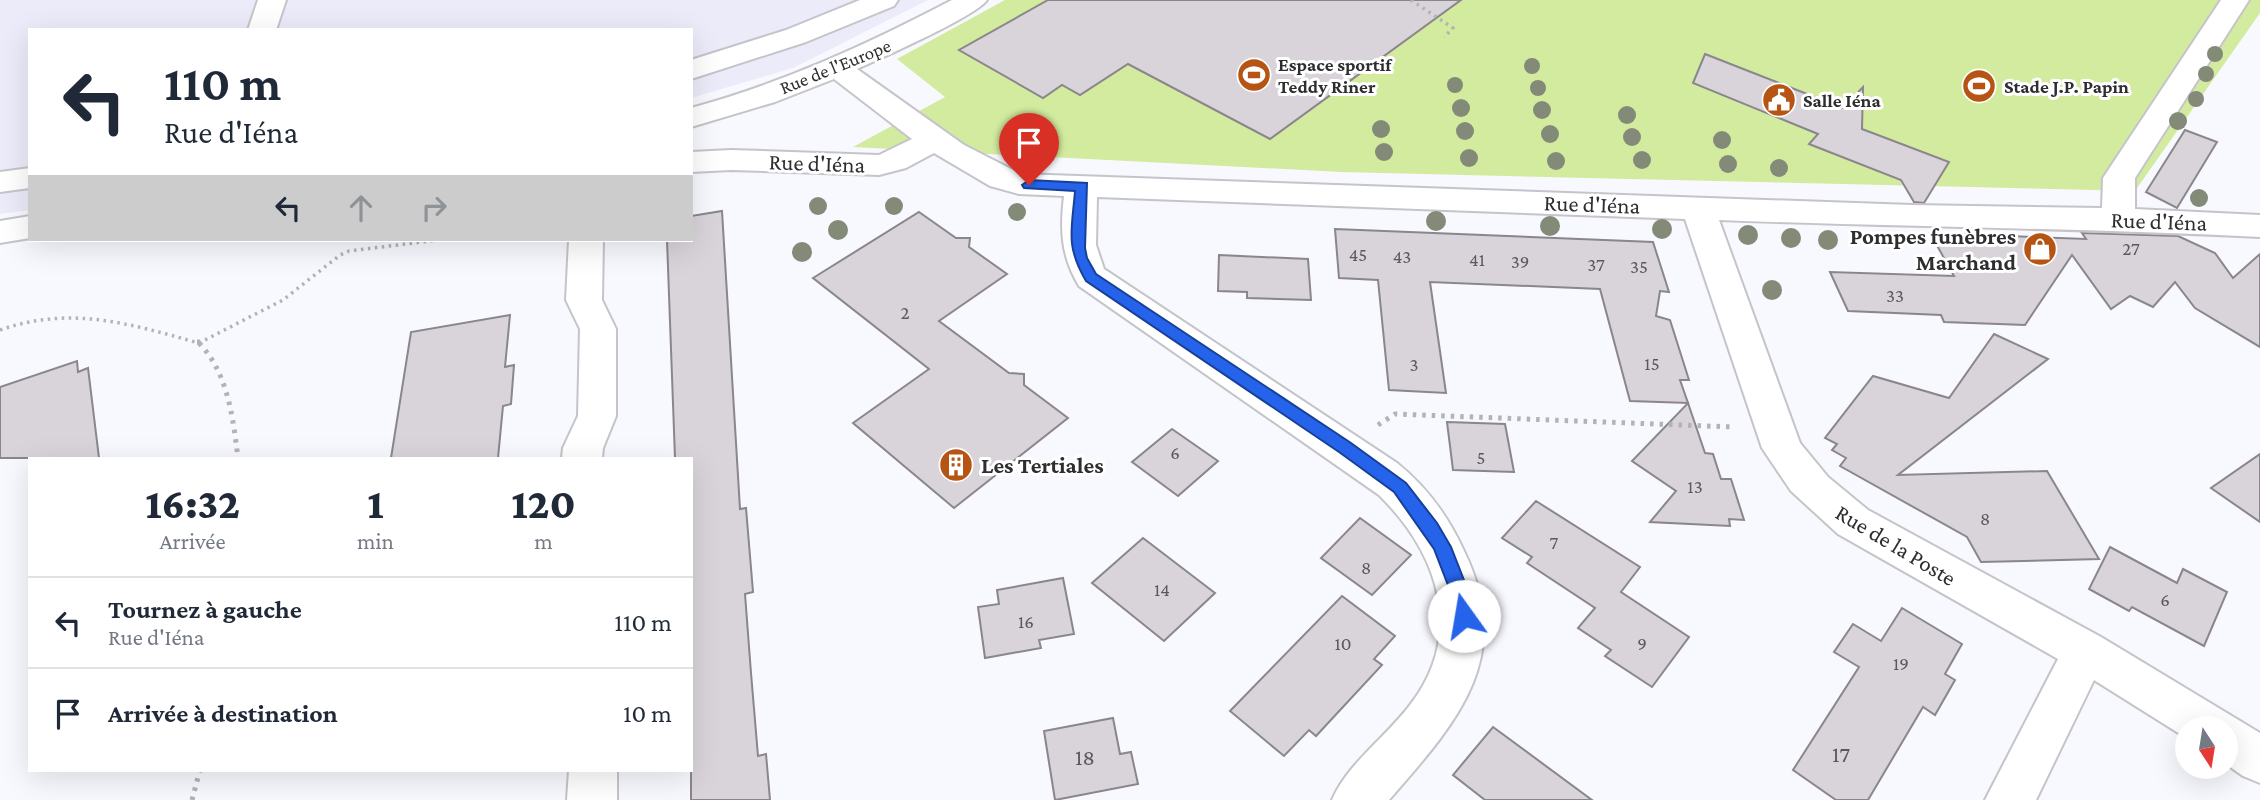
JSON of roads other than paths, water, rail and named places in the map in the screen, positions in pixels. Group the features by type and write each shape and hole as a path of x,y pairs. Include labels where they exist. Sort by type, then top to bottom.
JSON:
{"street":[{"path":"263,28 272,0"},
{"path":"693,70 796,36 884,0"},
{"name":"Rue de l'Europe","path":"693,117 836,67 906,36 974,0"},
{"path":"2118,219 2119,178 2235,0"},
{"name":"Rue d'Iéna","path":"836,67 937,139 1004,180 1029,185 1912,216 2118,219 2260,226"},
{"name":"Rue d'Iéna","path":"693,162 731,160 879,166 895,161 937,139"},
{"path":"0,183 28,178"},
{"path":"1082,187 1078,248 1080,258 1091,277 1345,447 1400,487 1431,528 1452,572 1464,616 1461,659 1440,705 1357,800"},
{"name":"Rue de la Poste","path":"1698,208 1782,448 1797,473 1820,498 1853,522 2085,651 2192,716"},
{"path":"0,232 28,227"},
{"path":"582,457 583,448 597,416 598,329 584,300 586,242"},
{"path":"2010,800 2085,651"},
{"path":"2238,745 2260,760"},
{"path":"592,800 593,772"}],"place":[{"name":"Espace sportif Teddy Riner","path":"1254,75"},
{"name":"Stade J.P. Papin","path":"1979,86"},
{"name":"Salle Iéna","path":"1779,100"},
{"name":"Pompes funèbres Marchand","path":"2040,249"},
{"name":"Les Tertiales","path":"956,465"}]}
